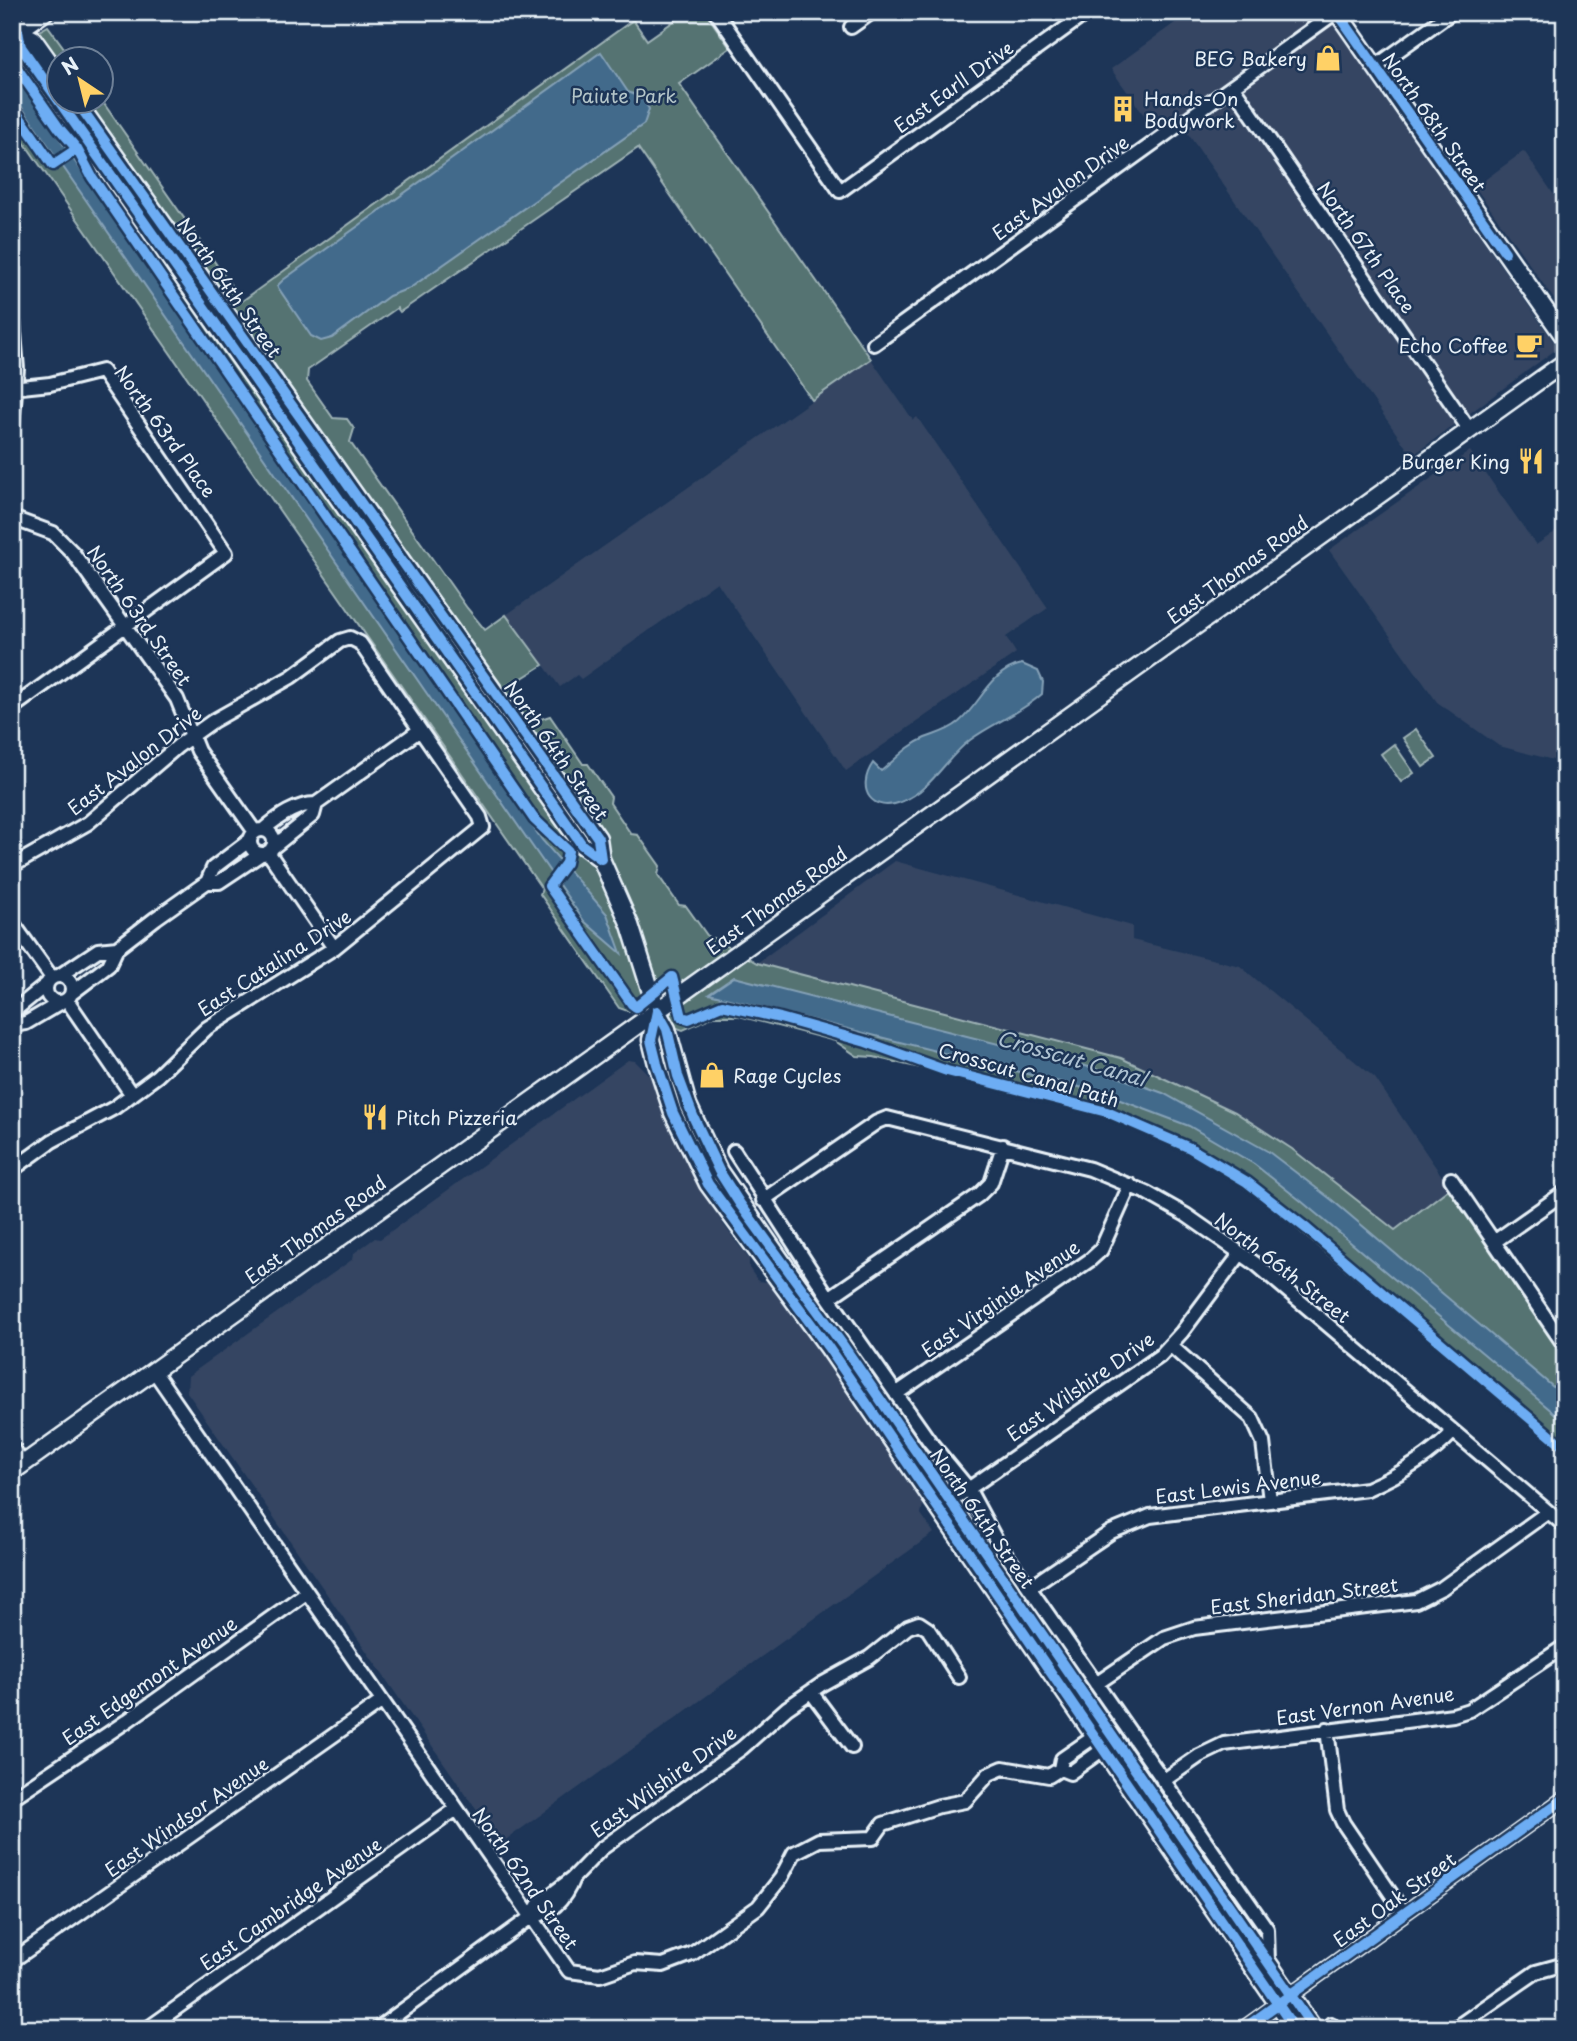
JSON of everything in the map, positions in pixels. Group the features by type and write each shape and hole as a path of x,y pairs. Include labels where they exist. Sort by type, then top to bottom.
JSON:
{"main road":[{"path":"15,28 45,12"},
{"name":"North 68th Street","path":"1336,12 1565,338"},
{"path":"15,28 33,39 46,57"},
{"name":"North 64th Street","path":"15,28 21,47 462,676 582,845 601,859"},
{"name":"North 64th Street","path":"87,116 598,838 601,859 631,925 657,1011 652,1040 665,1093 692,1154 944,1506 1284,2000 1314,2029"},
{"name":"East Thomas Road","path":"18,1468 1565,362"},
{"name":"North 64th Street","path":"1104,1739 1268,1962 1295,2029"}],"street":[{"name":"East Earll Drive","path":"716,12 840,191 1088,12"},
{"path":"851,27 872,12"},
{"name":"East Avalon Drive","path":"874,344 1336,12"},
{"path":"1375,67 1452,12"},
{"name":"North 67th Place","path":"1233,87 1469,429"},
{"path":"12,308 12,426"},
{"name":"North 63rd Place","path":"14,388 50,384 102,371 226,553 126,627"},
{"name":"North 63rd Street","path":"12,518 38,525 63,541 177,699 191,737 256,834"},
{"path":"12,708 126,627"},
{"name":"East Avalon Drive","path":"12,866 68,836 106,811 162,758 191,737 291,677 340,641 350,638 360,642 420,730"},
{"path":"207,883 213,867 256,834 296,808 316,804 420,730"},
{"name":"East Catalina Drive","path":"12,1170 52,1141 132,1095 207,1028 334,948 483,827 480,817 420,730"},
{"path":"12,1025 26,1023 66,998 109,965 117,948 207,883 219,882 267,851 313,815 316,804"},
{"path":"256,834 252,849 267,851 334,948"},
{"path":"256,834 272,835 267,851"},
{"path":"12,922 53,979 70,981 66,998 132,1095"},
{"path":"12,1016 15,1010 53,979 98,950 117,948"},
{"path":"53,979 48,997 66,998"},
{"name":"North 66th Street","path":"763,1200 877,1122 887,1118 1079,1166 1130,1185 1185,1215 1241,1253 1565,1526"},
{"path":"829,1298 979,1195 991,1183 1003,1146"},
{"name":"North 64th Street","path":"734,1151 763,1200 829,1298 936,1451 968,1488 996,1540 1255,1913 1268,1934 1268,1962"},
{"path":"1451,1180 1564,1343"},
{"name":"East Virginia Avenue","path":"896,1394 1090,1260 1105,1241 1130,1185"},
{"path":"1494,1242 1565,1192"},
{"name":"East Wilshire Drive","path":"944,1506 1171,1346 1241,1253"},
{"path":"1171,1346 1252,1418 1263,1442 1270,1501"},
{"name":"North 62nd Street","path":"154,1371 455,1810 569,1971 581,1975 600,1975 635,1963 663,1965 692,1954 758,1907 781,1878 794,1853 819,1840 873,1838 883,1824 965,1801 989,1773 1003,1768 1049,1776 1060,1769 1062,1759 1104,1739"},
{"name":"East Lewis Avenue","path":"1030,1587 1111,1532 1150,1516 1367,1489 1400,1475 1442,1445 1453,1432"},
{"path":"12,1448 18,1468"},
{"name":"East Sheridan Street","path":"1096,1684 1164,1638 1194,1628 1416,1601 1442,1588 1548,1511"},
{"name":"East Edgemont Avenue","path":"12,1798 127,1721 306,1592"},
{"name":"East Wilshire Drive","path":"377,2029 531,1917 547,1914 568,1891 573,1878 601,1849 742,1748 777,1716 811,1692 869,1658 908,1627 919,1623 928,1629 959,1677"},
{"name":"East Vernon Avenue","path":"1163,1781 1199,1756 1224,1744 1453,1715 1469,1710 1565,1646"},
{"path":"811,1692 852,1747"},
{"name":"East Windsor Avenue","path":"12,1961 381,1702"},
{"path":"1327,1729 1337,1810 1348,1835 1404,1913"},
{"name":"East Oak Street","path":"1243,2029 1565,1798"},
{"name":"East Cambridge Avenue","path":"147,2029 455,1810"},
{"path":"1454,2029 1536,1972 1565,1964"}],"shaded area":[{"path":"1190,12 1325,12 1558,348 1412,456 1177,118 1156,132 1111,69"},
{"path":"601,52 628,92 643,98 649,109 644,124 410,288 389,296 332,338 321,341 311,336 277,286 283,280"},
{"path":"12,70 542,840 607,914 621,953 584,921 12,93"},
{"path":"1524,151 1565,211 1565,315 1475,187"},
{"path":"871,359 913,420 917,417 1048,608 1006,637 1016,653 846,771 717,582 581,679 577,675 560,687 506,615"},
{"path":"1470,451 1536,545 1565,525 1565,763 1499,746 1437,702 1329,550"},
{"path":"1022,664 1038,671 1043,682 1042,694 961,747 931,781 913,796 883,805 870,797 866,782 873,763 881,771 913,745 955,725 994,680 1002,673"},
{"path":"895,861 1132,926 1132,940 1240,966 1375,1078 1450,1188 1395,1230 1292,1149 1235,1112 1121,1058 757,963"},
{"path":"734,977 1093,1068 1163,1093 1269,1152 1332,1200 1565,1397 1565,1422 1254,1164 1189,1126 1099,1092 709,994"},
{"path":"628,1060 635,1061 652,1078 666,1120 723,1224 749,1259 749,1268 758,1281 767,1282 824,1355 923,1505 921,1514 934,1533 500,1844 187,1392 188,1376 353,1259 354,1253 375,1238 380,1239"}],"green space":[{"name":"Paiute Park","path":"687,12 705,12 730,48 679,84 871,359 812,400 638,148 400,312 397,308 308,370 307,381 333,418 347,419 354,429 350,442 485,630 506,615 543,665 516,682 516,690 538,720 550,716 583,764 588,764 611,797 610,803 631,834 638,835 660,866 658,875 679,905 686,906 709,938 714,938 757,963 1121,1058 1235,1112 1292,1149 1395,1230 1450,1188 1565,1346 1565,1454 1267,1204 1212,1166 1168,1141 1119,1121 1050,1099 874,1057 857,1056 835,1041 739,1016 714,1016 683,1030 619,1008 540,894 542,889 12,125 12,46 48,26 63,46 46,46 46,116 112,116 242,301 633,20 647,40"},
{"path":"1416,729 1436,758 1423,767 1403,738"},
{"path":"1394,744 1414,773 1401,782 1381,754"}],"cycle path":[{"path":"1337,12 1505,252"},
{"path":"18,31 21,47 582,845 601,859"},
{"name":"Crosscut Canal Path","path":"12,61 77,149 92,177 534,819 568,851 566,863 549,886 632,1004 636,1007 672,977 682,1017 689,1019 722,1005 780,1018 866,1042 947,1071 1107,1112 1190,1148 1247,1182 1307,1229 1565,1448"},
{"path":"12,106 53,165 77,149"},
{"path":"87,116 598,838 601,859"},
{"path":"657,1011 667,1029 678,1076 693,1116 719,1171 740,1204 842,1344 1314,2029"},
{"path":"657,1011 651,1040 657,1064 673,1113 708,1184 828,1347 1295,2029"},
{"path":"1243,2029 1565,1798"}],"place":[{"name":"BEG Bakery","path":"1328,58"},
{"name":"Hands-On Bodywork","path":"1123,109"},
{"name":"Echo Coffee","path":"1529,345"},
{"name":"Burger King","path":"1531,461"},
{"name":"Rage Cycles","path":"712,1075"},
{"name":"Pitch Pizzeria","path":"375,1117"}],"water label":[{"name":"Crosscut Canal","path":"1072,1057"}]}
